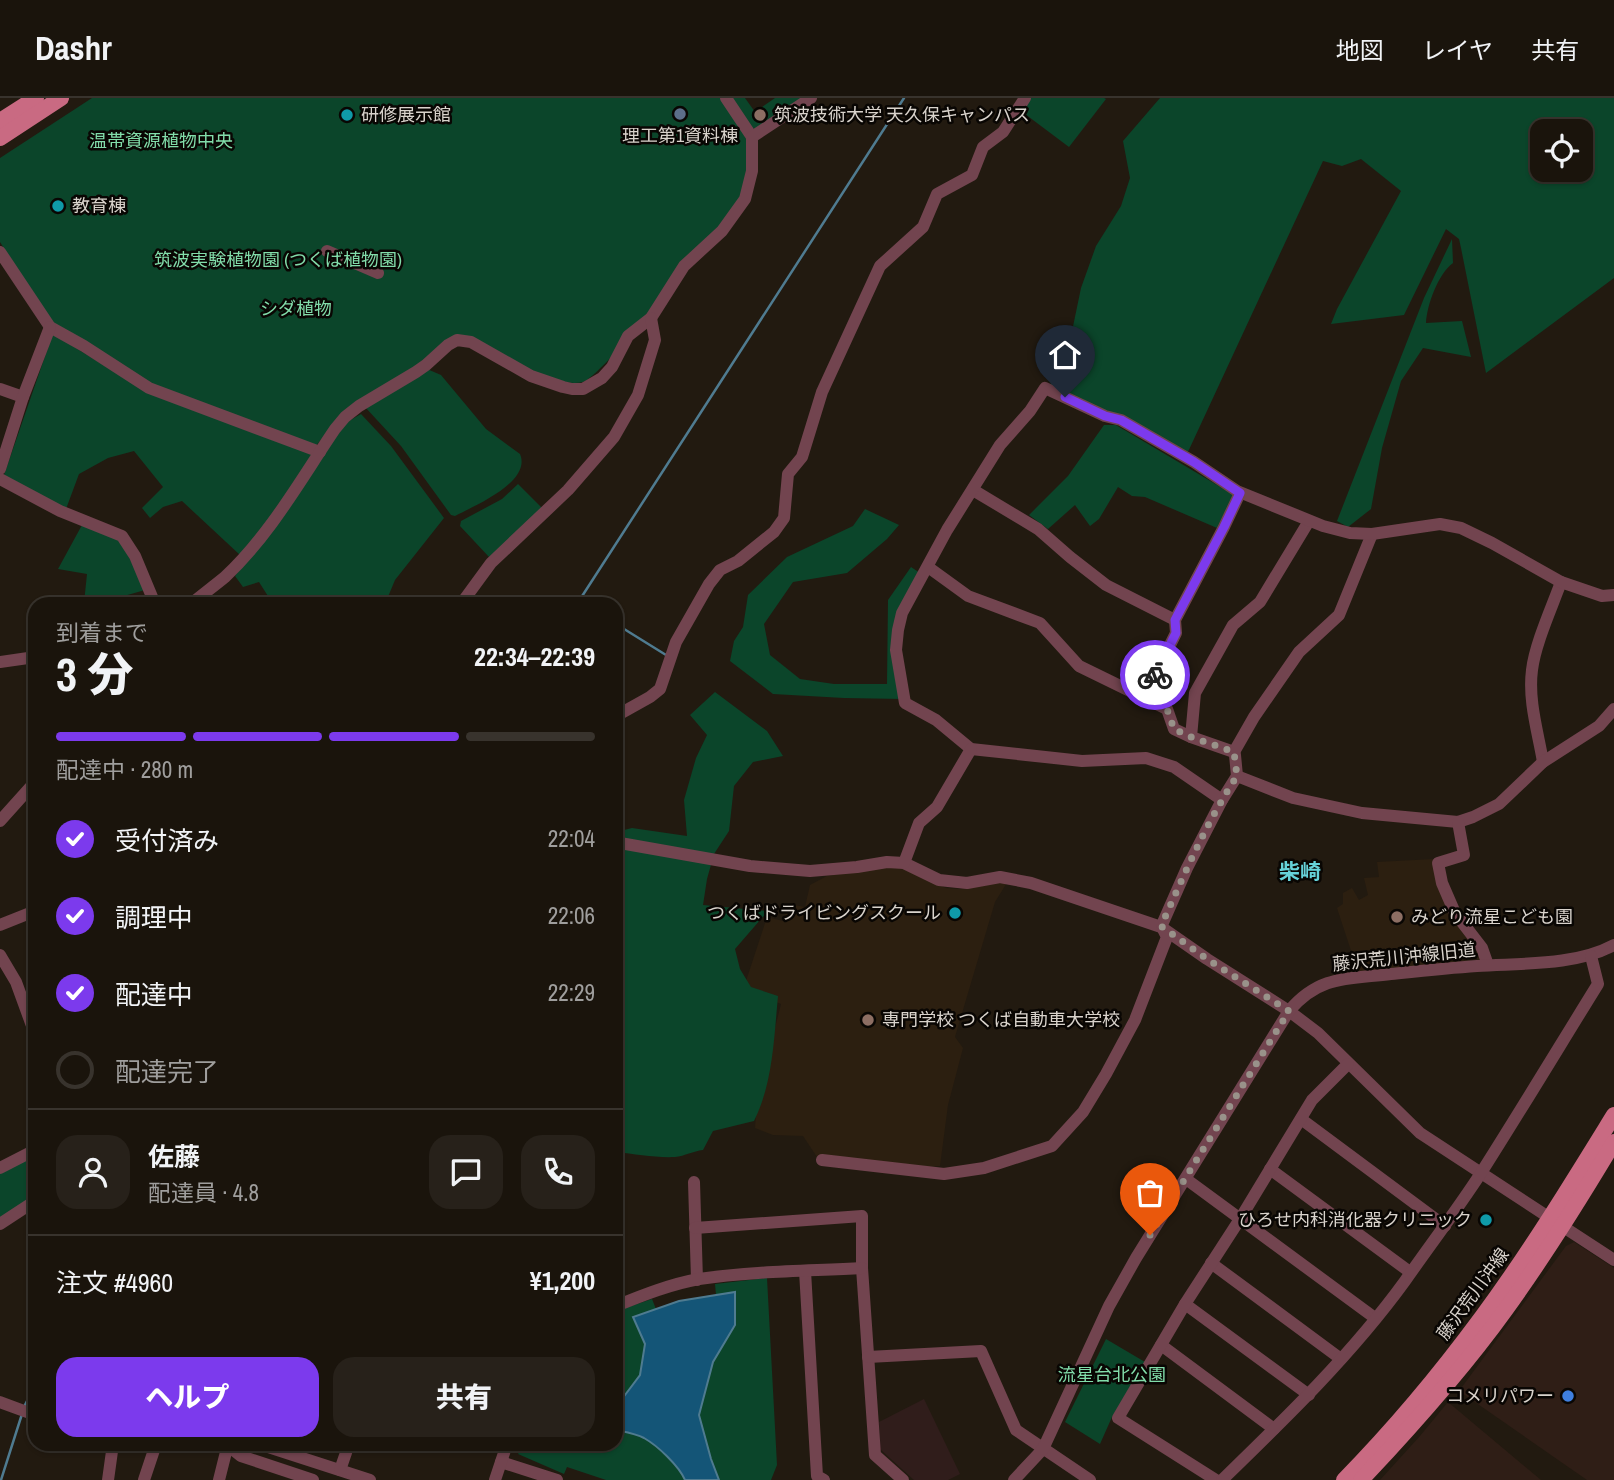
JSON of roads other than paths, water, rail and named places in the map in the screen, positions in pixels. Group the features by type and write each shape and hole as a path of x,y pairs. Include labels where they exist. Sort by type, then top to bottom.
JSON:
{"main road":[{"path":"0,121 36,98"},
{"path":"0,138 61,98"},
{"name":"藤沢荒川沖線","path":"1361,1480 1506,1310 1614,1115"},
{"name":"藤沢荒川沖線","path":"1344,1480 1447,1363 1614,1142"}],"street":[{"path":"200,597 226,576 281,512 345,417 416,372 457,340 471,342 531,376 572,389 583,389 602,379 612,367 628,336 652,318 684,266 722,231 745,199 752,171 752,137 726,98"},
{"path":"752,137 811,98"},
{"path":"623,712 660,689 677,642 709,584 720,570 738,561 774,531 784,518 788,474 802,457 822,392 880,266 923,227 937,194 972,175 983,147 1003,132 1025,98"},
{"path":"327,251 378,273"},
{"path":"0,252 50,327 149,388 320,452"},
{"path":"466,597 491,563 568,489 614,437 638,395 655,340 652,318"},
{"path":"0,469 23,397 50,327"},
{"path":"0,388 23,397"},
{"path":"1222,800 1174,767 1146,758 1082,761 971,749 936,720 905,703 896,649 902,613 947,530 1000,445 1030,411 1045,388 1105,416 1121,420 1194,462 1240,493 1309,521 1350,533 1373,534 1440,524 1461,528 1561,582 1602,596 1614,595"},
{"path":"0,479 60,511 122,536 135,556 152,597"},
{"path":"973,490 1038,529 1106,585 1175,620"},
{"path":"1144,697 1176,633 1175,620 1240,493"},
{"path":"1191,737 1195,693 1233,625 1260,602 1309,521"},
{"path":"1161,926 1187,867 1237,776 1234,752 1254,717 1299,652 1339,615 1373,534"},
{"path":"928,567 968,596 1040,623 1079,666 1167,709 1174,729 1234,752"},
{"path":"1543,762 1535,728 1532,668 1561,582"},
{"path":"0,662 28,658"},
{"path":"1237,776 1293,798 1362,813 1458,822 1499,804 1543,762 1599,726 1614,709"},
{"path":"904,863 919,822 937,807 971,749"},
{"path":"0,821 28,790"},
{"path":"1458,822 1464,855 1438,863 1442,883 1455,913 1482,948 1488,965"},
{"path":"623,843 750,866 810,871 887,862 904,863 939,880 967,883 1000,877 1031,883 1161,926 1318,1033 1420,1133 1614,1261"},
{"path":"0,925 28,914"},
{"path":"822,1160 944,1174 984,1168 1052,1146 1083,1112 1135,1020 1167,937 1161,926"},
{"name":"藤沢荒川沖線旧道","path":"1014,1480 1043,1449 1110,1306 1136,1258 1289,1011 1310,991 1344,979 1591,956 1614,945"},
{"path":"0,955 16,982 28,1015"},
{"path":"1222,1480 1309,1395 1341,1359 1445,1226 1598,984 1591,956"},
{"path":"1216,1480 1118,1418 1185,1304 1312,1101 1348,1064"},
{"path":"1301,1119 1445,1226"},
{"path":"0,1168 28,1154"},
{"path":"1270,1169 1410,1272"},
{"path":"1186,1179 1375,1318"},
{"path":"694,1182 697,1280"},
{"path":"0,1224 28,1206"},
{"path":"695,1228 862,1216 862,1268 875,1455 898,1478"},
{"path":"1211,1263 1341,1359"},
{"path":"623,1303 697,1280 862,1268"},
{"path":"805,1271 817,1476 824,1480"},
{"path":"1185,1304 1309,1395"},
{"path":"1161,1345 1274,1429"},
{"path":"868,1357 981,1351 1016,1430 1090,1480"},
{"path":"0,1402 28,1412"},
{"path":"108,1480 112,1451"},
{"path":"144,1480 154,1451"},
{"path":"219,1480 226,1451"},
{"path":"236,1451 241,1456 313,1480"},
{"path":"281,1451 370,1480"},
{"path":"340,1470 347,1451"},
{"path":"495,1480 505,1451"},
{"path":"501,1462 557,1480"}],"water":[{"path":"735,1292 735,1325 713,1362 699,1415 719,1480 685,1480 662,1451 638,1435 623,1432 623,1398 640,1375 645,1344 633,1317 679,1301"}],"waterway":[{"path":"582,597 904,98"},
{"path":"623,628 666,655"},
{"path":"24,1407 28,1399"},
{"path":"1,1480 22,1414"}],"place":[{"name":"理工第1資料棟","path":"680,114"},
{"name":"研修展示館","path":"347,115"},
{"name":"筑波技術大学 天久保キャンパス","path":"760,115"},
{"name":"教育棟","path":"58,206"},
{"name":"つくばドライビングスクール","path":"955,913"},
{"name":"みどり流星こども園","path":"1397,917"},
{"name":"専門学校 つくば自動車大学校","path":"868,1020"},
{"name":"ひろせ内科消化器クリニック","path":"1486,1220"},
{"name":"コメリパワー","path":"1568,1396"}],"district":[{"name":"柴崎","path":"1300,872"}],"park label":[{"name":"温帯資源植物中央","path":"161,141"},
{"name":"筑波実験植物園 (つくば植物園)","path":"278,260"},
{"name":"シダ植物","path":"296,309"},
{"name":"流星台北公園","path":"1112,1375"}]}
